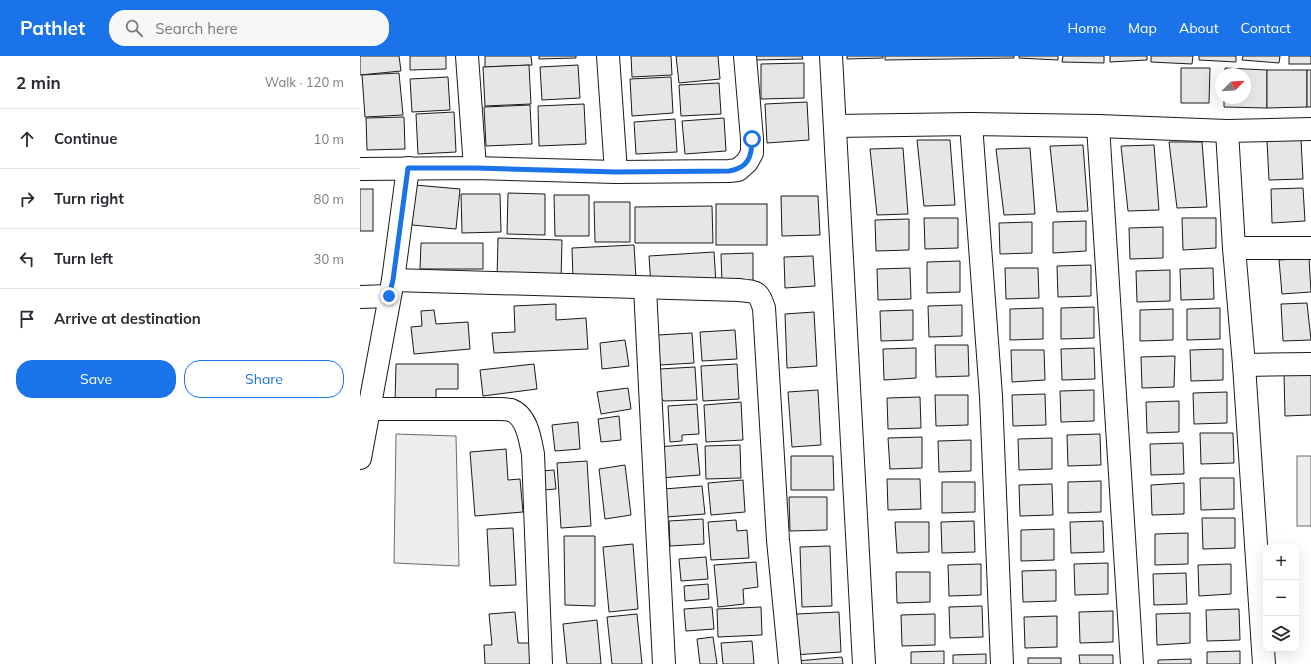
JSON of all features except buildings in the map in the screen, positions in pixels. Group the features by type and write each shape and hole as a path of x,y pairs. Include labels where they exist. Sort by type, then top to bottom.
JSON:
{"street":[{"path":"467,56 476,168"},
{"path":"608,56 616,172"},
{"path":"360,169 476,168 616,172 738,170 747,162 752,153 745,56"},
{"path":"831,56 864,664"},
{"path":"834,126 971,124 1098,126 1227,131 1311,129"},
{"path":"971,124 991,396 1002,664"},
{"path":"1098,126 1132,664"},
{"path":"1227,131 1264,664"},
{"path":"360,458 391,288 408,168"},
{"path":"1234,248 1311,248"},
{"path":"360,297 391,288 645,288 739,290 753,291 760,296 764,308 778,540 790,664"},
{"path":"645,288 664,664"},
{"path":"1244,365 1311,364"},
{"path":"368,409 498,409 511,410 522,419 530,432 533,454 540,664"}],"shaded area":[{"path":"396,434 456,436 459,566 394,563"},
{"path":"1297,456 1311,456 1311,526 1297,526"}],"route":[{"path":"389,296 393,280 408,168 476,168 616,172 729,171 738,170 747,162 752,153 752,139"}]}
